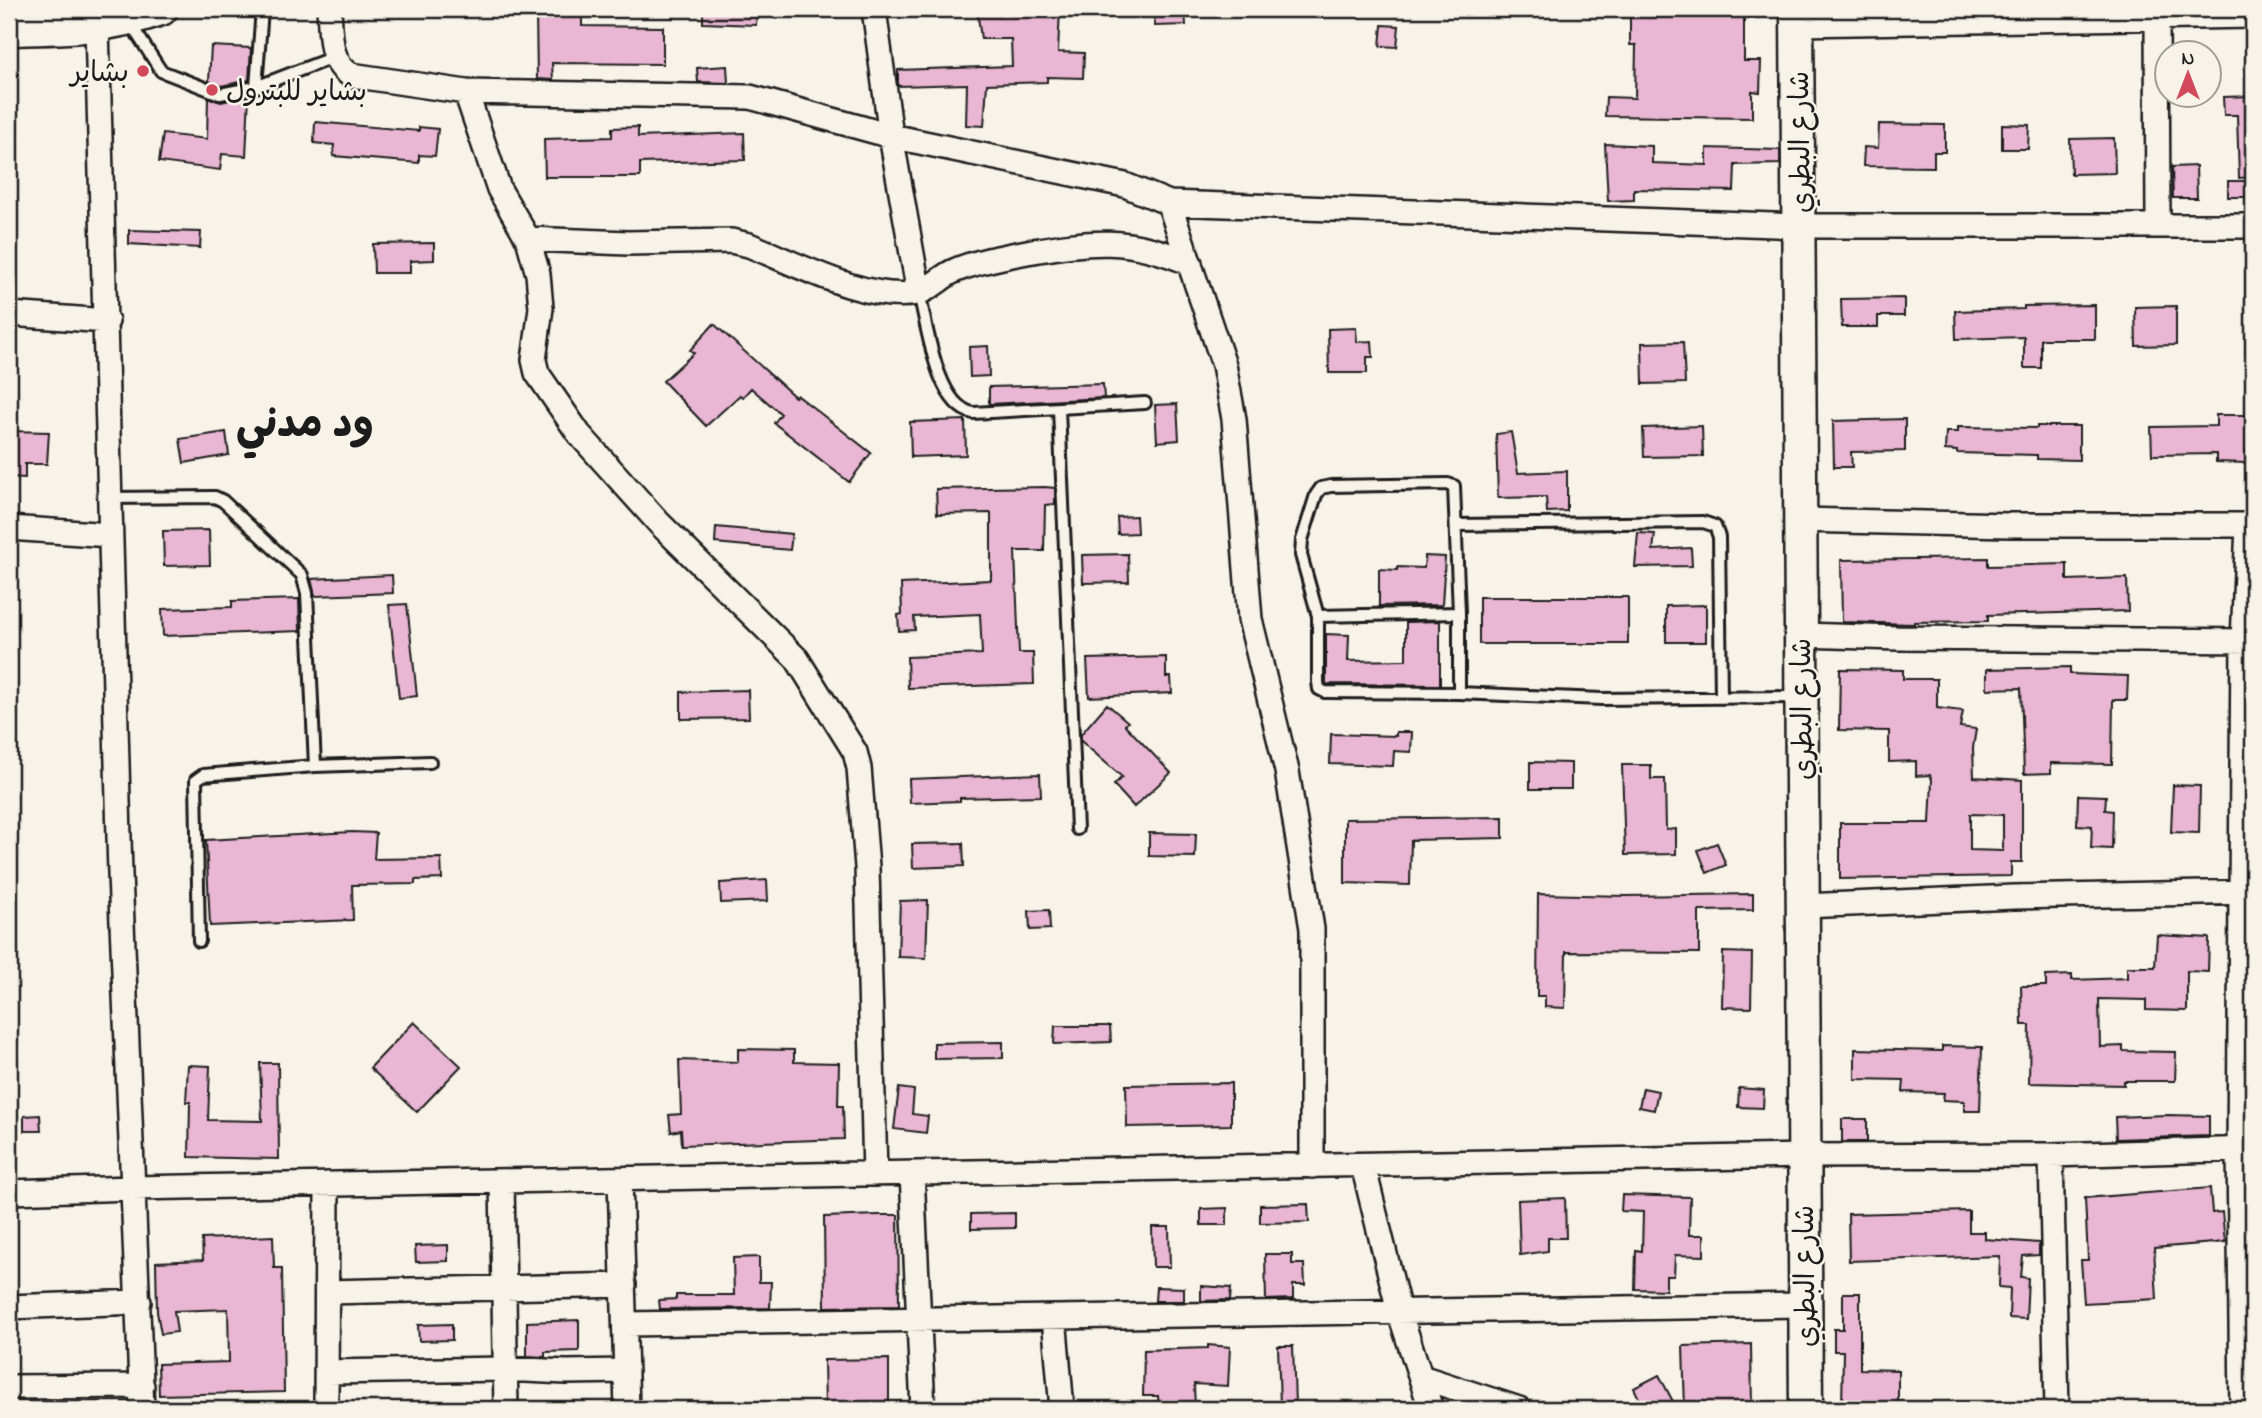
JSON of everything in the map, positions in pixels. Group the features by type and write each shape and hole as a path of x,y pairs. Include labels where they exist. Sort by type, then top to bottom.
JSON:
{"main road":[{"path":"9,29 97,26 128,20 161,9"},
{"name":"شارع البطري","path":"1798,16 1806,1409"}],"street":[{"path":"329,9 334,57 340,69 351,75 466,92 750,97 891,136 1125,185 1169,203 1800,226 2253,226"},
{"path":"874,9 891,136 919,293"},
{"path":"1798,16 2253,16"},
{"path":"2157,18 2158,226"},
{"path":"97,26 107,321 110,535 142,1409"},
{"path":"466,92 503,198 528,239 540,290 541,308 534,360 537,373 579,434 659,523 797,659 855,752 859,768 867,867 875,1174"},
{"path":"1169,203 1224,365 1234,419 1250,619 1287,771 1312,929 1312,1166"},
{"path":"528,239 628,243 731,241 749,245 860,289 888,293 919,293 954,271 1004,257 1098,242 1137,245 1189,263"},
{"path":"9,314 107,321"},
{"path":"1800,520 2009,525 2250,525 2242,1409"},
{"path":"9,528 110,535"},
{"path":"1801,635 2248,641"},
{"path":"1803,906 2014,897 2247,892"},
{"path":"9,1192 1803,1157 2051,1156 2246,1149"},
{"path":"2051,1156 2057,1409"},
{"path":"1363,1165 1399,1311 1431,1409"},
{"path":"912,1174 923,1409"},
{"path":"620,1179 627,1409"},
{"path":"502,1181 506,1409"},
{"path":"326,1409 327,1184"},
{"path":"327,1293 624,1285"},
{"path":"9,1307 139,1302"},
{"path":"625,1324 1805,1305"},
{"path":"1054,1317 1062,1409"},
{"path":"327,1372 505,1369 626,1371"},
{"path":"1421,1377 1519,1409"},
{"path":"9,1387 142,1386"}],"lane":[{"path":"256,87 262,9"},
{"path":"128,20 161,71 220,94 256,87 334,57"},
{"path":"919,293 941,381 958,408 974,413 1145,403"},
{"path":"1059,409 1077,830"},
{"path":"1459,693 1454,486 1321,488 1316,495 1301,555 1318,616 1318,682 1319,689 1325,692 1459,693 1602,699 1801,697"},
{"path":"109,498 215,497 223,501 302,575 307,593 315,766"},
{"path":"1457,526 1703,522 1715,526 1719,537 1721,698"},
{"path":"1318,616 1459,613"},
{"path":"199,941 196,780 203,775 315,766 430,762"}],"building":[{"path":"703,9 757,9 756,25 703,23"},
{"path":"977,9 1060,9 1058,52 1084,53 1083,78 1047,77 1047,82 987,84 984,126 966,125 967,84 898,86 898,70 1012,66 1011,39 981,39"},
{"path":"1154,9 1185,9 1186,25 1155,26"},
{"path":"1630,9 1744,11 1744,61 1761,61 1760,92 1752,91 1752,118 1605,116 1606,97 1635,98 1636,45 1630,45"},
{"path":"536,13 552,13 552,17 582,17 582,26 663,27 663,64 552,63 553,80 537,79"},
{"path":"1382,25 1399,26 1397,47 1380,46"},
{"path":"211,46 251,48 249,80 221,86 209,81"},
{"path":"727,66 728,83 698,82 697,68"},
{"path":"249,96 246,156 222,154 220,170 159,162 163,134 207,139 208,98 221,102"},
{"path":"2253,96 2253,177 2239,178 2237,115 2224,115 2224,97"},
{"path":"315,122 419,131 419,127 438,129 435,156 419,155 419,163 333,156 334,145 314,143"},
{"path":"1879,124 1945,125 1945,152 1934,152 1934,167 1863,166 1864,147 1878,148"},
{"path":"2002,124 2029,125 2028,149 2002,149"},
{"path":"638,127 638,137 744,133 745,160 640,163 640,177 545,177 544,139 612,137 612,128"},
{"path":"2114,138 2115,173 2071,174 2070,139"},
{"path":"1605,144 1652,146 1652,163 1707,165 1707,148 1780,150 1780,164 1735,165 1734,191 1634,189 1634,200 1608,201"},
{"path":"2196,166 2197,198 2173,198 2172,167"},
{"path":"2228,181 2253,181 2253,197 2228,197"},
{"path":"129,230 201,232 200,248 129,244"},
{"path":"434,243 434,260 410,261 410,273 374,273 373,244"},
{"path":"1904,298 1904,316 1878,316 1878,327 1842,327 1841,299"},
{"path":"2095,305 2095,339 2041,339 2041,368 2024,368 2024,337 1956,339 1955,311"},
{"path":"2176,306 2176,345 2136,346 2135,307"},
{"path":"714,324 795,397 797,395 871,453 849,482 774,423 781,414 751,388 706,426 663,381 694,353 690,350"},
{"path":"1356,328 1357,342 1372,341 1373,357 1367,357 1367,373 1329,373 1328,329"},
{"path":"1683,342 1685,383 1643,384 1642,343"},
{"path":"988,346 989,376 970,377 969,347"},
{"path":"1103,384 1104,398 989,404 989,387"},
{"path":"1177,404 1179,440 1157,442 1155,405"},
{"path":"2216,415 2253,415 2253,449 2246,449 2246,463 2216,462 2216,454 2152,455 2151,427 2216,426"},
{"path":"1905,419 1905,451 1851,452 1852,467 1834,467 1833,421"},
{"path":"965,420 966,455 911,457 910,422"},
{"path":"1702,426 1703,456 1644,457 1643,428"},
{"path":"2079,426 2079,460 2037,459 2037,455 1957,453 1945,450 1946,432 1958,432 1958,427"},
{"path":"9,431 49,432 47,464 25,464 25,478 9,477"},
{"path":"226,432 229,455 184,463 180,439"},
{"path":"1511,432 1518,473 1567,471 1567,511 1547,512 1546,497 1498,498 1496,434"},
{"path":"1055,488 1055,504 1045,505 1044,551 1015,551 1019,653 1033,653 1034,684 908,688 907,657 982,654 980,614 914,617 915,630 899,631 898,615 902,614 901,584 991,580 991,513 937,514 936,489"},
{"path":"1136,516 1137,533 1118,534 1117,517"},
{"path":"716,527 792,534 790,550 715,543"},
{"path":"209,530 210,565 164,566 163,531"},
{"path":"1638,533 1655,534 1653,550 1691,548 1692,566 1635,567"},
{"path":"1128,554 1129,582 1083,583 1082,555"},
{"path":"1425,556 1445,557 1442,605 1379,606 1379,569 1424,568"},
{"path":"1988,558 1988,566 2067,564 2067,580 2127,578 2128,611 1988,615 1988,621 1914,624 1842,622 1841,560"},
{"path":"392,575 393,593 315,596 311,579"},
{"path":"1479,597 1628,597 1628,644 1479,644"},
{"path":"299,599 300,631 163,636 162,609 232,607 232,601"},
{"path":"407,604 417,696 399,698 389,605"},
{"path":"1706,605 1706,642 1666,642 1666,606"},
{"path":"1440,621 1440,685 1326,684 1326,634 1349,635 1348,661 1406,660 1406,622"},
{"path":"1166,657 1166,677 1171,677 1172,693 1089,697 1087,659"},
{"path":"2070,667 2070,674 2128,676 2127,700 2113,700 2112,764 2051,763 2051,773 2024,774 2021,688 1987,689 1987,669"},
{"path":"1840,669 1903,670 1903,679 1937,679 1937,708 1963,711 1960,727 1976,729 1973,748 1974,777 2022,780 2022,862 2011,862 2011,876 1840,879 1840,823 1930,823 1932,780 1930,775 1916,776 1916,761 1889,762 1889,731 1839,730","holes":["1970,814 2003,815 2003,851 1970,850"]},
{"path":"748,690 749,718 681,719 681,692"},
{"path":"1107,704 1128,722 1125,725 1171,773 1134,807 1114,785 1122,777 1081,741 1081,734"},
{"path":"1396,732 1412,732 1411,752 1394,751 1393,766 1330,764 1331,734 1396,736"},
{"path":"1530,762 1571,763 1571,789 1530,789"},
{"path":"1622,765 1651,765 1651,779 1665,779 1666,830 1676,829 1676,854 1625,855"},
{"path":"1040,774 1041,796 960,798 960,801 910,803 909,779"},
{"path":"2173,785 2200,786 2199,833 2171,832"},
{"path":"2078,795 2106,796 2105,810 2113,811 2112,849 2091,848 2092,826 2077,825"},
{"path":"1503,817 1503,838 1411,840 1410,885 1345,883 1345,819"},
{"path":"376,833 374,859 441,858 442,879 415,880 415,884 352,885 353,920 210,926 206,840"},
{"path":"1149,833 1196,834 1195,857 1149,856"},
{"path":"963,843 964,866 913,868 912,844"},
{"path":"1717,843 1726,865 1707,873 1698,850"},
{"path":"767,880 768,901 721,903 720,883"},
{"path":"1538,894 1753,894 1753,910 1699,911 1699,953 1566,952 1565,1008 1545,1007 1545,996 1537,996"},
{"path":"928,900 926,958 898,957 900,901"},
{"path":"1049,910 1050,929 1030,930 1029,911"},
{"path":"2157,935 2209,938 2208,972 2187,971 2187,1011 2146,1010 2146,1000 2099,999 2100,1047 2123,1046 2123,1051 2176,1052 2175,1081 2124,1081 2124,1085 2029,1083 2030,1025 2022,1025 2021,986 2046,986 2046,976 2072,975 2072,980 2127,978 2127,967 2155,967"},
{"path":"1723,952 1752,953 1751,1008 1722,1007"},
{"path":"414,1022 461,1066 417,1112 370,1068"},
{"path":"1055,1026 1110,1026 1111,1042 1054,1044"},
{"path":"1003,1042 1003,1058 934,1059 934,1043"},
{"path":"1942,1046 1982,1047 1980,1111 1964,1111 1964,1101 1943,1100 1944,1093 1903,1092 1904,1080 1855,1079 1855,1049 1942,1051"},
{"path":"738,1049 794,1050 794,1062 839,1063 838,1106 843,1106 844,1139 682,1145 681,1130 671,1132 669,1115 681,1114 679,1060 738,1062"},
{"path":"260,1063 278,1063 279,1159 189,1157 190,1102 186,1102 188,1065 210,1066 208,1120 262,1121"},
{"path":"1231,1083 1231,1125 1127,1127 1126,1085"},
{"path":"899,1088 914,1090 912,1114 928,1116 926,1133 894,1129"},
{"path":"1643,1088 1658,1091 1654,1110 1639,1107"},
{"path":"1739,1088 1764,1090 1763,1108 1738,1107"},
{"path":"40,1115 41,1131 24,1131 24,1116"},
{"path":"2209,1116 2209,1136 2116,1139 2115,1117"},
{"path":"1842,1119 1867,1119 1867,1142 1842,1142"},
{"path":"2210,1188 2212,1213 2222,1212 2225,1242 2154,1248 2157,1299 2084,1303 2081,1260 2088,1260 2085,1198"},
{"path":"1622,1195 1690,1197 1689,1235 1704,1235 1704,1256 1675,1255 1674,1276 1666,1276 1666,1290 1635,1289 1636,1250 1642,1251 1643,1212 1621,1211"},
{"path":"1565,1198 1566,1238 1548,1238 1548,1251 1520,1255 1518,1200"},
{"path":"1308,1204 1309,1222 1260,1223 1260,1205"},
{"path":"1227,1208 1227,1225 1201,1225 1201,1209"},
{"path":"1969,1211 1969,1232 1985,1232 1985,1239 2039,1243 2039,1255 2023,1256 2021,1277 2028,1278 2026,1319 2009,1318 2010,1288 1999,1287 2000,1256 1849,1261 1848,1214"},
{"path":"1015,1213 1015,1228 971,1229 971,1214"},
{"path":"898,1215 899,1306 825,1307 824,1217"},
{"path":"1152,1227 1169,1227 1170,1267 1153,1267"},
{"path":"273,1236 274,1268 282,1268 284,1392 159,1395 158,1364 229,1362 228,1309 174,1311 177,1332 161,1334 157,1312 156,1262 203,1260 202,1239"},
{"path":"448,1245 448,1261 416,1262 415,1246"},
{"path":"1265,1254 1292,1254 1292,1264 1304,1264 1305,1285 1293,1285 1293,1299 1266,1300"},
{"path":"759,1257 759,1282 771,1282 770,1308 660,1309 659,1300 676,1299 676,1295 734,1295 733,1258"},
{"path":"1201,1286 1231,1288 1230,1300 1201,1301"},
{"path":"1156,1287 1184,1288 1184,1301 1155,1301"},
{"path":"1843,1293 1860,1293 1860,1369 1898,1370 1898,1409 1842,1409 1843,1351 1834,1351 1834,1329 1843,1329"},
{"path":"579,1320 579,1351 545,1352 545,1357 527,1356 527,1322"},
{"path":"452,1324 452,1340 419,1341 418,1325"},
{"path":"1751,1344 1752,1409 1685,1409 1683,1346"},
{"path":"1208,1345 1230,1347 1228,1386 1194,1384 1195,1408 1159,1409 1158,1396 1143,1396 1144,1350 1208,1348"},
{"path":"1278,1346 1293,1346 1295,1404 1280,1405"},
{"path":"889,1359 889,1409 825,1409 824,1360"},
{"path":"1659,1375 1677,1409 1644,1409 1634,1388"}],"place":[{"name":"بشاير","path":"143,71"},
{"name":"بشاير للبترول","path":"212,90"}],"district":[{"name":"ود مدني","path":"305,421"}]}
